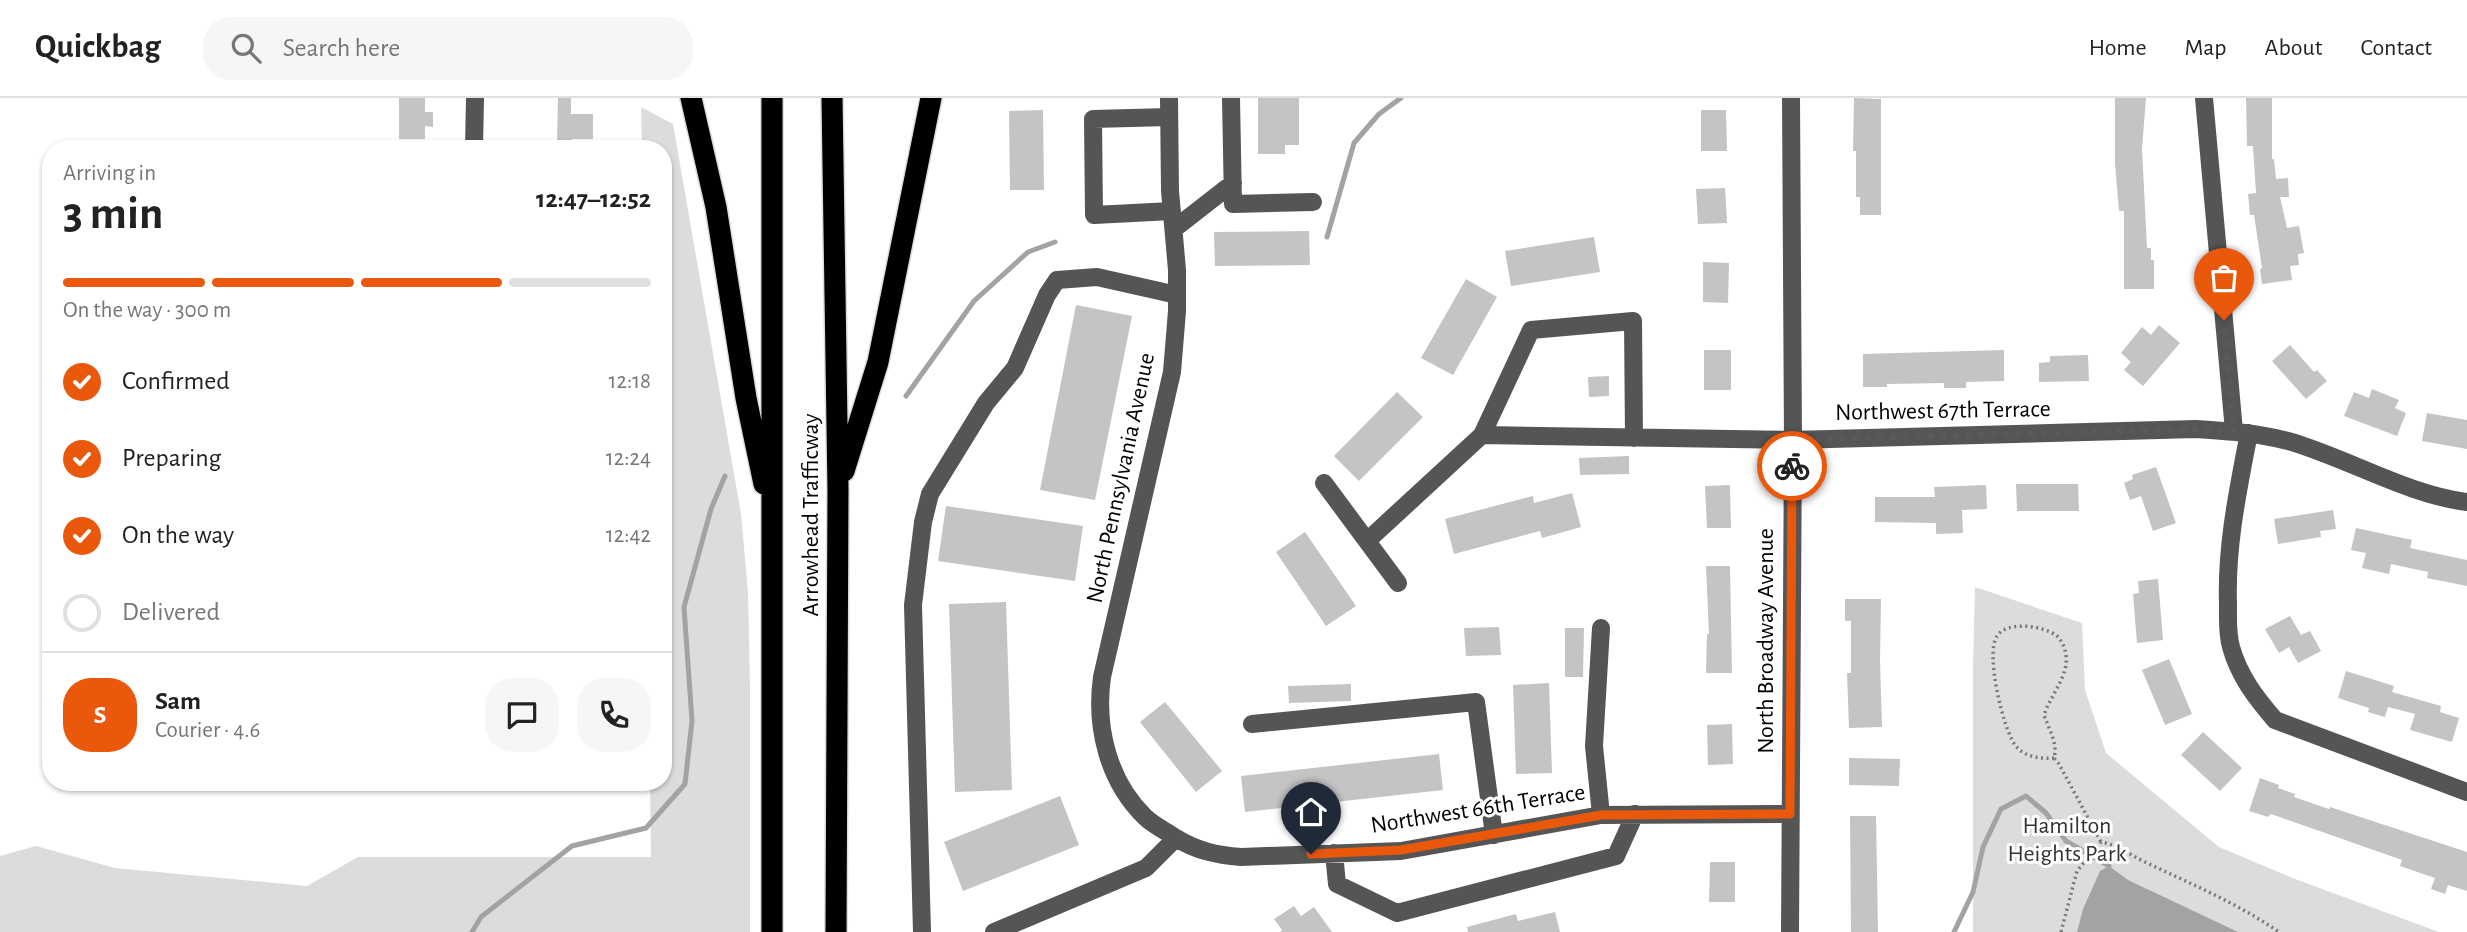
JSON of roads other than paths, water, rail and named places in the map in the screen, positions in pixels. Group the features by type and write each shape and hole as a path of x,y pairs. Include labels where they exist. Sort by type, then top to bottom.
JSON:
{"highway":[{"path":"691,98 716,207 746,398 774,530"},
{"name":"Arrowhead Trafficway","path":"772,98 772,932"},
{"path":"838,490 878,362 931,98"},
{"name":"Arrowhead Trafficway","path":"832,104 838,490 836,932"}],"street":[{"path":"474,140 475,98"},
{"name":"North Pennsylvania Avenue","path":"1169,98 1177,295 1172,372 1102,677 1100,700 1102,732 1109,760 1120,785 1146,818 1176,838"},
{"path":"1231,98 1233,204 1313,202"},
{"name":"North Broadway Avenue","path":"1790,932 1793,440 1791,98"},
{"path":"2204,98 2241,432 2227,592 2228,636 2242,676 2257,700 2275,720 2467,792"},
{"path":"1169,117 1093,119 1094,215 1173,220 1233,183"},
{"path":"922,932 913,605 923,522 930,494 986,403 1015,368 1047,295 1058,280 1097,277 1177,295"},
{"path":"1367,541 1482,435 1531,330 1633,321 1634,438"},
{"name":"Northwest 67th Terrace","path":"1482,435 1793,440 2196,429 2241,432 2288,441 2440,497 2467,502"},
{"path":"1324,483 1398,583"},
{"path":"1601,628 1594,746 1601,815"},
{"path":"1252,724 1476,702 1494,835"},
{"path":"1334,853 1337,884 1397,913 1616,856 1635,814"},
{"name":"Northwest 66th Terrace","path":"1176,838 1190,847 1228,856 1334,853 1401,850 1601,815 1790,814"},
{"path":"995,932 1146,868 1176,838"}],"waterway":[{"path":"1327,237 1354,143 1379,114 1401,98"},
{"path":"906,396 974,301 1028,252 1055,242"},
{"path":"472,932 481,917 572,846 646,828 685,784 692,721 684,607 711,509 725,476"},
{"path":"1954,932 1973,892 1983,847 2001,809 2026,796 2046,813 2066,841 2109,866"}],"park label":[{"name":"Hamilton Heights Park","path":"2067,840"}]}
